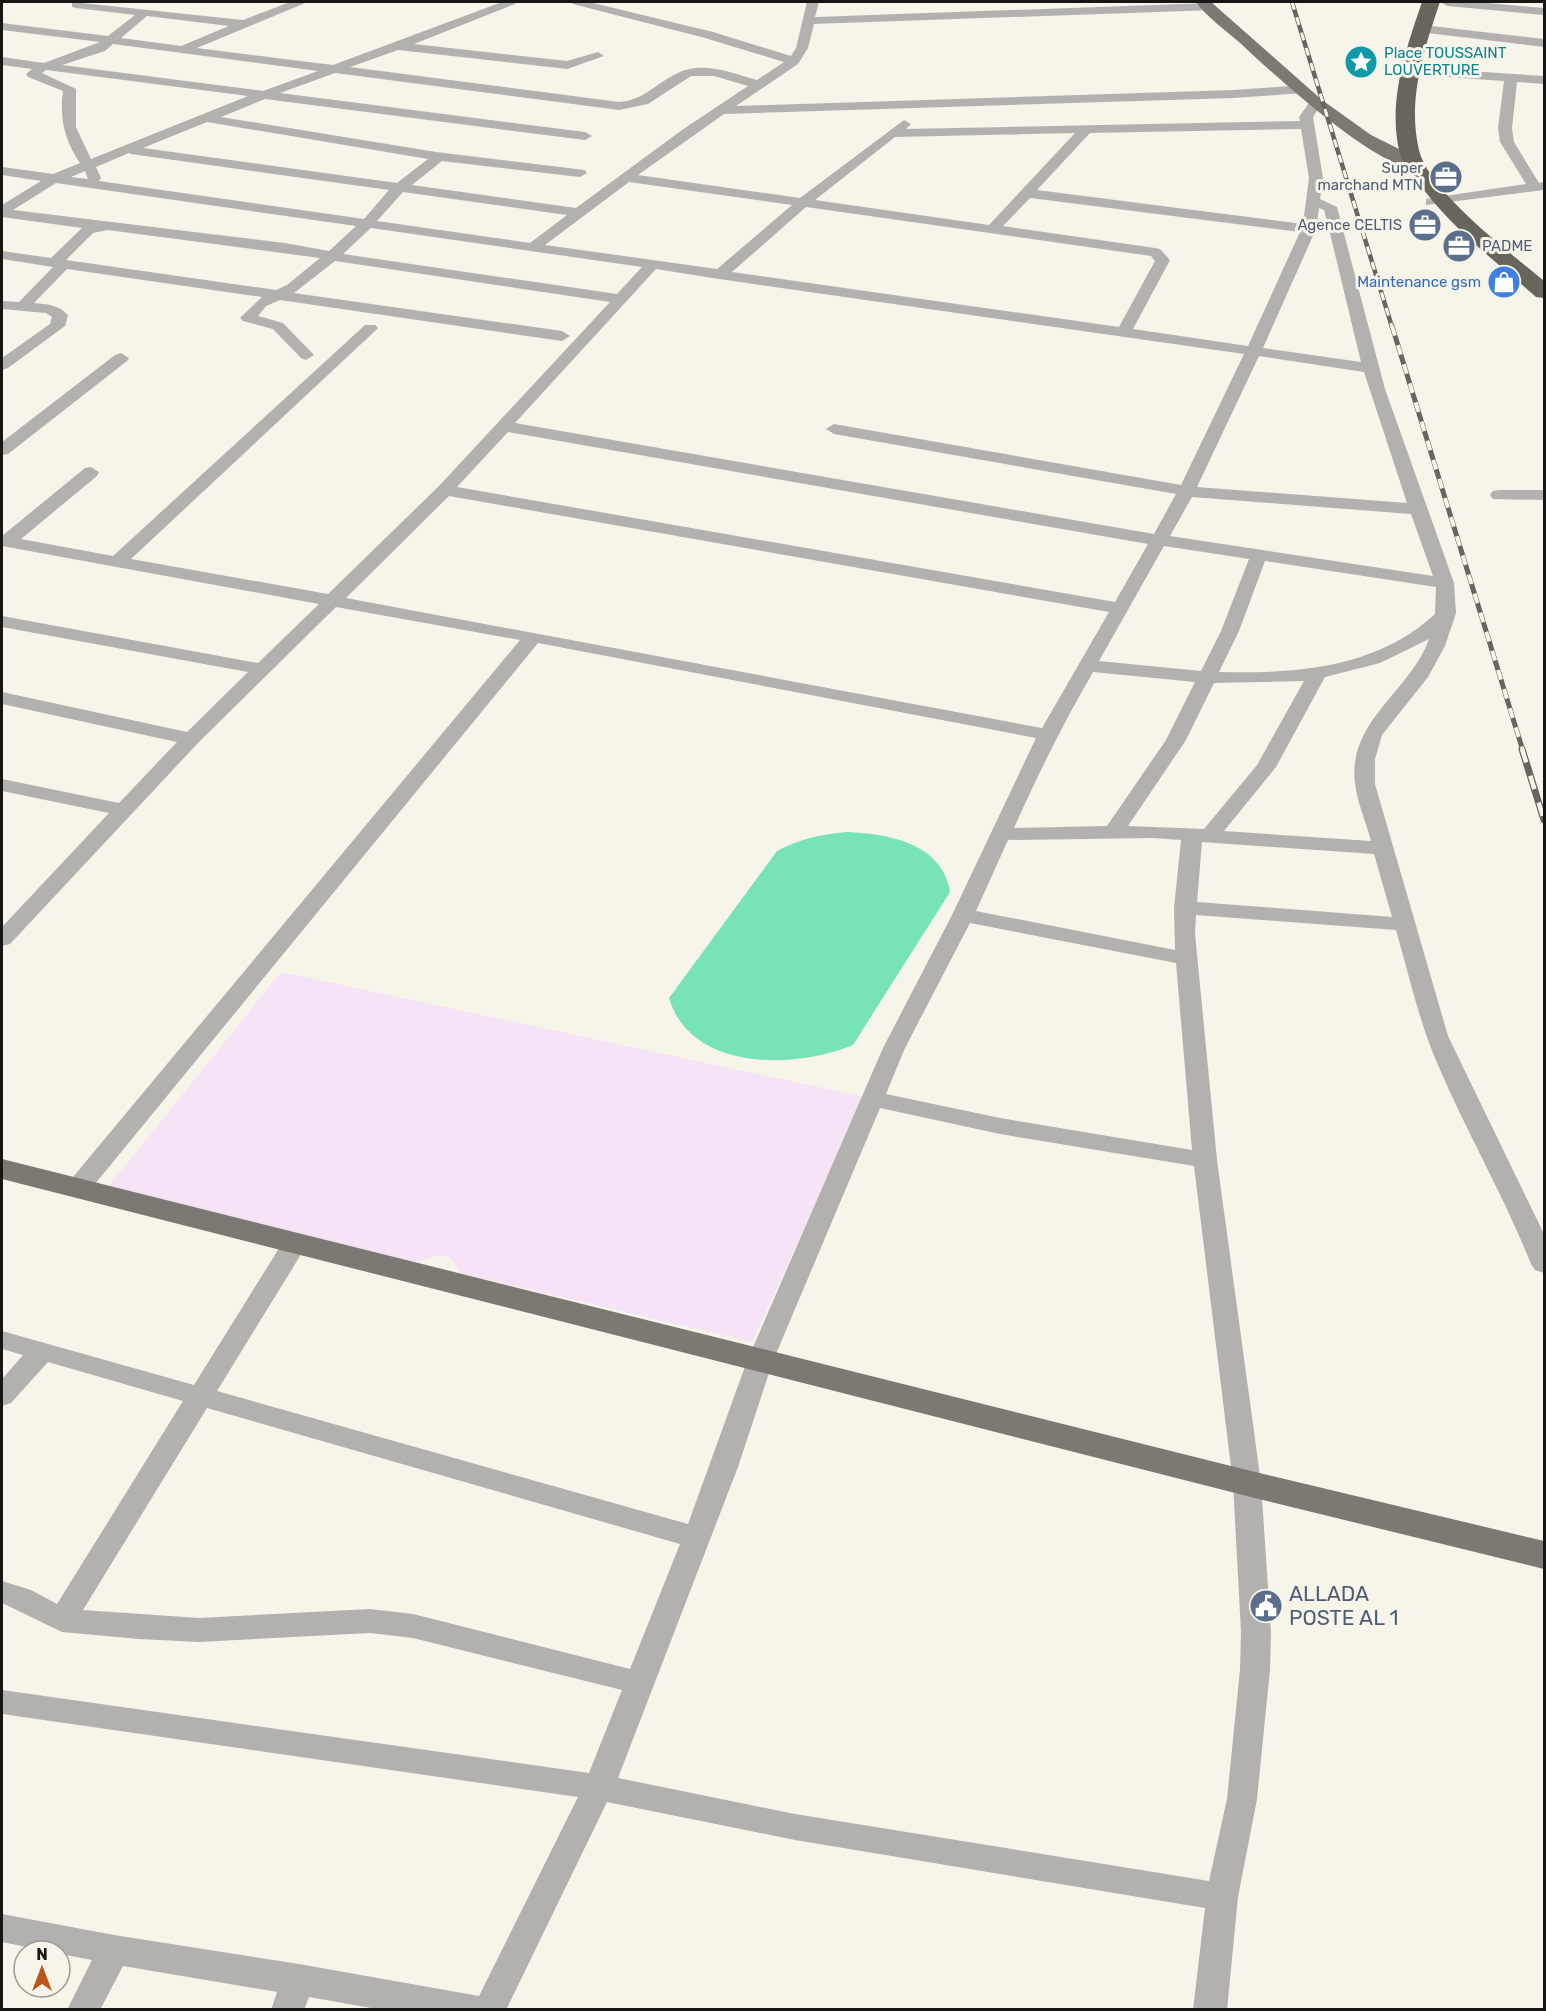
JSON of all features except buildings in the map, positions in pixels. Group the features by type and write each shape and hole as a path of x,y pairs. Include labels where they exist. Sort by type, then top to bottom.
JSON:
{"highway":[{"path":"1431,2 1411,70 1397,101 1394,121 1395,138 1437,202 1544,299"}],"main road":[{"path":"1207,4 1316,103 1365,139 1409,162"},
{"path":"2,1169 760,1362 1545,1556"}],"street":[{"path":"182,49 299,2"},
{"path":"2,212 53,179 131,150 263,95 511,2"},
{"path":"577,2 709,35 794,61"},
{"path":"532,248 721,110 794,61 802,48 813,2"},
{"path":"980,2 986,14"},
{"path":"1447,2 1545,12"},
{"path":"76,4 243,24"},
{"path":"808,21 1207,4"},
{"path":"95,185 91,166 74,141 66,109 70,89 60,83 32,76 43,67 95,51 145,12"},
{"path":"2,26 632,107 661,93 675,79 697,71 759,85"},
{"path":"1423,29 1545,43"},
{"path":"397,46 567,65 598,56"},
{"path":"464,53 469,61 465,81 475,88"},
{"path":"2,61 585,136"},
{"path":"1411,70 1545,80"},
{"path":"1437,202 1540,186 1507,142 1505,128 1511,76"},
{"path":"721,110 1234,94 1303,89"},
{"path":"719,275 804,202 933,103"},
{"path":"489,2010 599,1787 724,1467 760,1362 894,1048 963,915 1039,750 1050,735 1186,491 1254,351 1309,229 1315,166 1307,125 1307,111 1316,103"},
{"path":"205,118 436,156 580,173"},
{"path":"893,133 1307,125"},
{"path":"994,228 1086,130"},
{"path":"131,150 579,213"},
{"path":"306,355 279,326 248,318 261,303 292,288 333,255 367,224 400,188 436,159 436,156"},
{"path":"2,171 1372,368"},
{"path":"627,178 1142,249 1161,255 1163,260 1124,331"},
{"path":"1026,193 1309,229"},
{"path":"1313,201 1330,207 1337,227 1358,323 1396,448 1445,583 1447,613 1444,627 1428,661 1409,690 1373,732 1364,762 1365,784 1437,1036 1448,1066 1495,1155 1545,1263"},
{"path":"2,212 98,226 285,247 620,299"},
{"path":"23,306 89,229 98,226"},
{"path":"2,255 562,336"},
{"path":"2,939 191,739 445,490 651,266"},
{"path":"2,305 50,309 60,315 60,321 50,332 2,365"},
{"path":"116,562 370,328"},
{"path":"2,450 121,358"},
{"path":"503,426 1158,540 1445,583"},
{"path":"834,429 1186,491 1418,509"},
{"path":"4,541 91,472"},
{"path":"445,490 1120,608"},
{"path":"1499,495 1545,495"},
{"path":"4,541 533,637 1050,735"},
{"path":"1114,831 1176,740 1230,631 1259,555"},
{"path":"1088,666 1206,677 1258,678 1317,675 1362,663 1413,641 1447,613"},
{"path":"2,621 261,669"},
{"path":"77,1189 533,637"},
{"path":"1210,2010 1222,1897 1242,1799 1255,1670 1256,1632 1246,1483 1205,1160 1186,959 1185,908 1201,835 1266,767 1317,675"},
{"path":"2,698 191,739"},
{"path":"2,785 123,810"},
{"path":"1000,834 1114,831 1384,849"},
{"path":"1185,908 1405,924"},
{"path":"963,915 1186,959"},
{"path":"872,1099 1000,1126 1205,1160"},
{"path":"62,1620 295,1243"},
{"path":"2,1340 695,1537"},
{"path":"2,1396 42,1352"},
{"path":"2,1592 62,1620 199,1630 370,1621 403,1624 640,1683"},
{"path":"2,1702 599,1787 795,1827 1222,1897"},
{"path":"2,1928 114,1950 476,2010"},
{"path":"83,2010 114,1950"},
{"path":"287,2010 299,1979"}],"shaded area":[{"path":"281,972 865,1097 752,1342 460,1273 451,1258 439,1255 416,1263 108,1187"}],"green space":[{"path":"847,832 896,839 925,852 945,875 950,892 853,1045 830,1053 776,1060 748,1058 722,1052 699,1040 681,1022 669,998 777,851 811,838"}],"railway":[{"path":"1292,2 1392,327"},
{"path":"1392,326 1523,751"},
{"path":"1522,749 1544,820"}],"place":[{"name":"Place TOUSSAINT LOUVERTURE","path":"1361,62"},
{"name":"Super marchand MTN","path":"1446,177"},
{"name":"Agence CELTIS","path":"1425,225"},
{"name":"PADME","path":"1459,246"},
{"name":"Maintenance gsm","path":"1504,282"},
{"name":"ALLADA POSTE AL 1","path":"1266,1606"}]}
